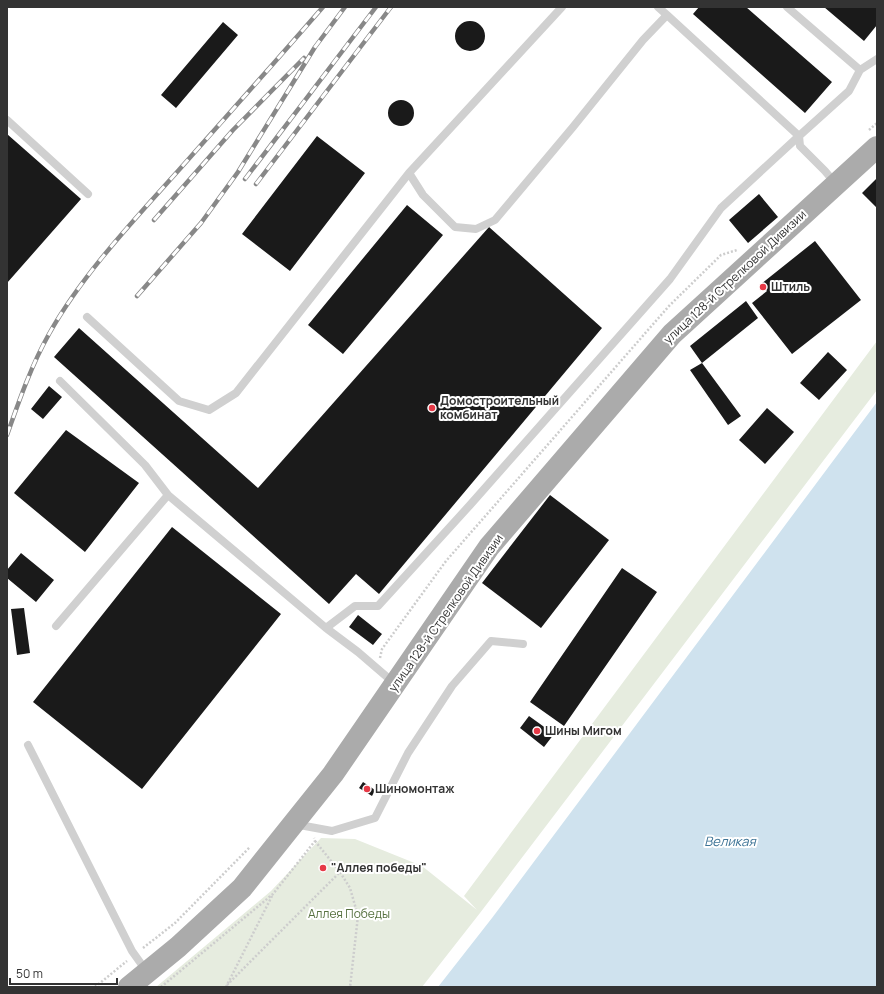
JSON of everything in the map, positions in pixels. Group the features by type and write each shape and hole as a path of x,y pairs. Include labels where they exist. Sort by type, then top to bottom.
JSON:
{"main road":[{"name":"улица 128-й Стрелковой Дивизии","path":"129,987 154,980 178,947 242,888 300,825 333,774 489,547 672,334 877,147"}],"lane":[{"path":"87,317 179,401 209,410 236,393 409,173 562,7"},
{"path":"658,7 798,136 800,146 825,170 836,184"},
{"path":"786,7 860,70"},
{"path":"409,173 423,195 455,227 476,229 495,220 573,128 643,40 666,15"},
{"path":"326,628 355,606 378,606 470,505 670,279 721,208 849,91 860,70 877,59"},
{"path":"7,120 88,194"},
{"path":"60,381 145,465 168,495 395,684"},
{"path":"56,626 168,495"},
{"path":"300,825 332,831 375,818 408,753 452,686 491,641 523,644"},
{"path":"28,745 132,951 154,980"}],"path":[{"path":"300,825 340,872 350,888 358,916 350,987"},
{"path":"226,987 273,894 315,841"},
{"path":"226,987 340,872"},
{"path":"154,980 273,894"}],"green space":[{"name":"Аллея Победы","path":"877,341 877,390 480,913 422,987 156,987 271,891 321,838 355,839 422,866 477,910 464,896"}],"water":[{"name":"Великая","path":"877,402 877,987 438,987 492,918"}],"building":[{"path":"699,7 746,7 832,82 805,113 693,14"},
{"path":"824,7 877,7 877,25 864,41"},
{"path":"470,21 476,22 484,30 484,42 476,50 470,51 464,50 456,42 455,36 456,30 464,22"},
{"path":"223,22 238,35 176,108 161,95"},
{"path":"401,100 410,104 414,113 410,122 401,126 392,122 388,113 392,104"},
{"path":"7,134 81,199 7,283"},
{"path":"317,136 365,173 290,271 242,234"},
{"path":"877,178 877,208 862,193"},
{"path":"759,194 778,217 748,243 729,220"},
{"path":"407,205 443,235 343,354 308,325"},
{"name":"Домостроительный комбинат","path":"489,227 602,328 379,594 356,574 329,604 54,357 79,328 258,488"},
{"path":"815,241 861,300 792,354 752,303 767,291 761,284"},
{"path":"746,301 758,318 702,363 690,346"},
{"path":"828,352 847,370 819,400 800,383"},
{"path":"702,363 741,416 728,425 690,370"},
{"path":"49,386 62,397 43,419 31,409"},
{"path":"767,408 794,432 765,464 739,440"},
{"path":"66,430 139,483 85,552 14,493"},
{"path":"550,495 609,540 541,628 482,583"},
{"path":"172,527 281,614 142,789 33,702"},
{"path":"21,553 54,580 36,602 7,578 7,570"},
{"path":"622,568 657,592 564,726 530,702"},
{"path":"24,608 30,653 17,655 11,609"},
{"path":"358,615 382,634 373,645 349,627"},
{"name":"Шины Мигом","path":"529,716 554,734 544,747 520,728"},
{"name":"Шиномонтаж","path":"363,782 375,790 372,796 359,788"}],"railway":[{"path":"7,435 26,384 49,334 62,312 92,270 126,229 323,7"},
{"path":"137,296 201,223 238,172 315,47 345,7"},
{"path":"245,179 376,7"},
{"path":"256,184 391,7"},
{"path":"154,220 233,130 304,58"}],"place":[{"name":"Штиль","path":"763,287"},
{"name":"Домостроительный комбинат","path":"432,408"},
{"name":"Шины Мигом","path":"537,731"},
{"name":"Шиномонтаж","path":"367,789"},
{"name":"\"Аллея победы\"","path":"323,868"}]}
